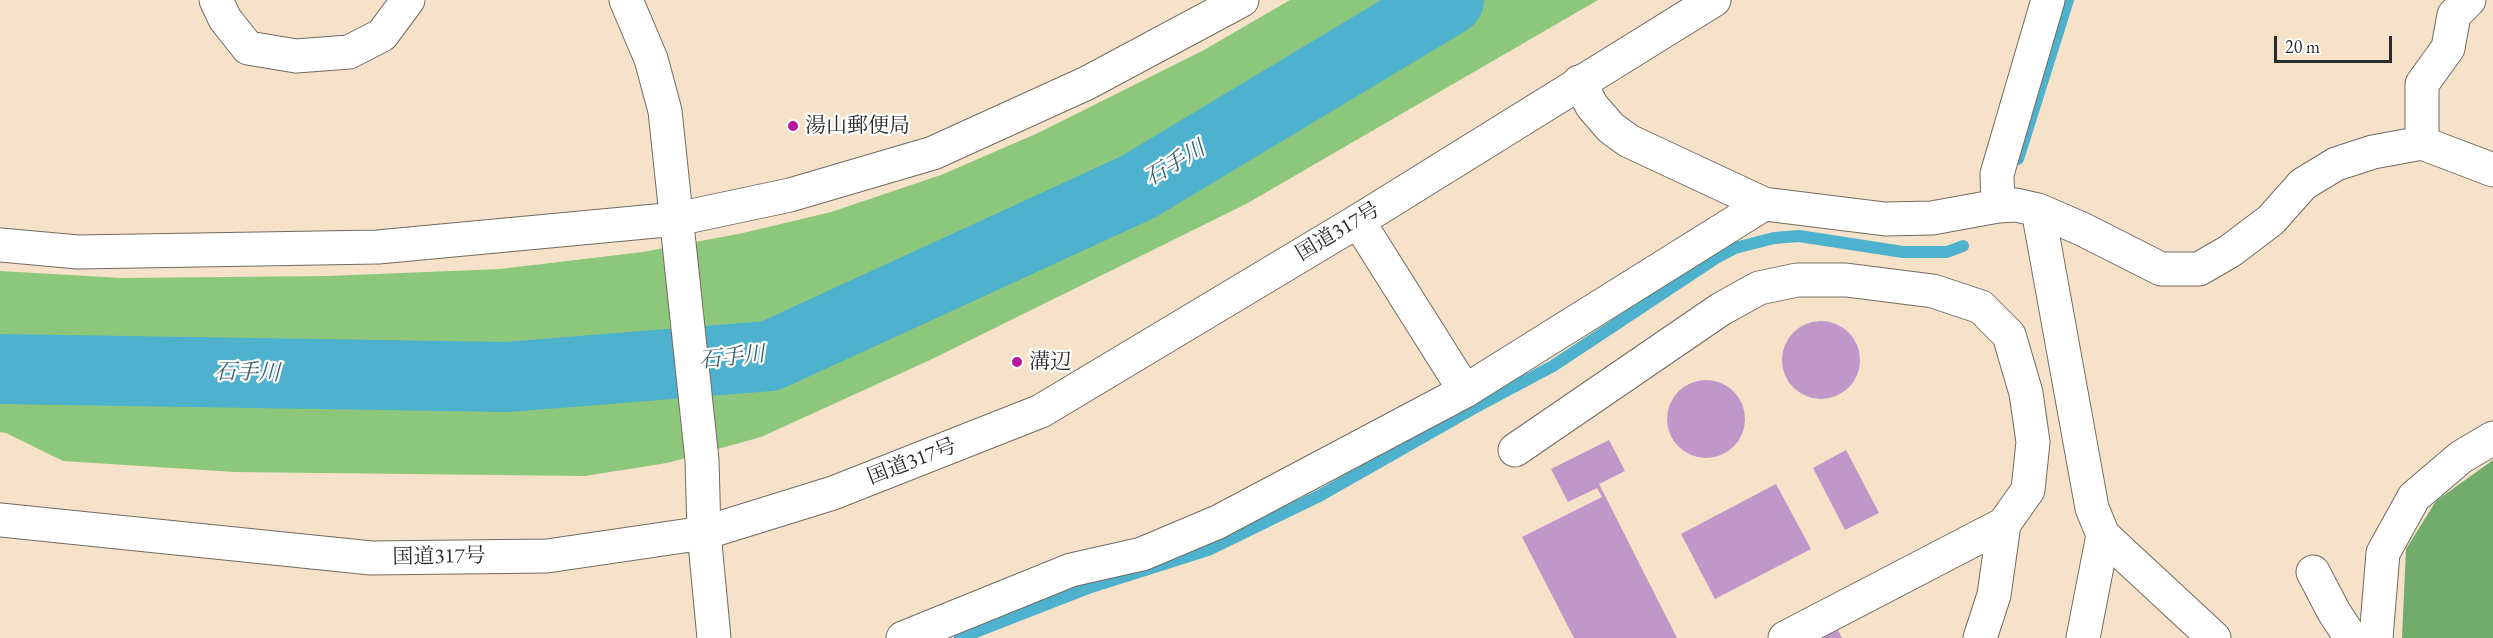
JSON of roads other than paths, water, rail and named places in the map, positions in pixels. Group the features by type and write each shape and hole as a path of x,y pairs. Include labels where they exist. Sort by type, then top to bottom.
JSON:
{"main road":[{"path":"216,0 225,19 248,48 296,56 349,52 382,34 408,0"},
{"path":"626,0 651,59 665,111 702,460 704,533 714,638"},
{"path":"0,245 78,252 378,247 677,226 933,153 1087,83 1242,0"},
{"name":"国道317号","path":"0,520 371,558 547,556 704,533 833,493 1041,411 1358,221 1714,0"},
{"path":"1998,206 1996,174 2048,0"},
{"path":"2422,143 2422,84 2448,48 2454,15 2469,0"},
{"path":"1579,82 1592,106 1611,128 1629,141 1764,204 1885,219 1932,218 2016,205 2038,210 2082,229 2161,269 2199,269 2230,251 2271,220 2303,184 2336,164 2373,152 2422,143 2493,170"},
{"path":"903,638 1071,570 1142,554 1218,522 1465,391 1764,204"},
{"path":"2038,210 2092,508 2103,535 2214,638"},
{"path":"1358,221 1465,391"},
{"path":"1515,450 1721,309 1759,288 1797,280 1846,280 1933,291 1981,307 2009,335 2026,393 2033,442 2028,490 2004,524 1994,595 1980,638"},
{"path":"2376,638 2383,553 2414,497 2461,457 2493,438"},
{"path":"1785,638 2004,524"},
{"path":"2083,638 2103,535"},
{"path":"2313,572 2351,638"}],"waterway":[{"name":"石手川","path":"0,369 507,377 770,356 1138,187 1449,0"},
{"path":"2018,159 2068,0"},
{"path":"960,638 1091,587 1208,550 1321,495 1553,366 1716,258 1735,248 1774,238 1799,236 1903,252 1947,252 1963,246"}],"place":[{"name":"湯山郵便局","path":"793,126"},
{"name":"溝辺","path":"1017,362"}]}
